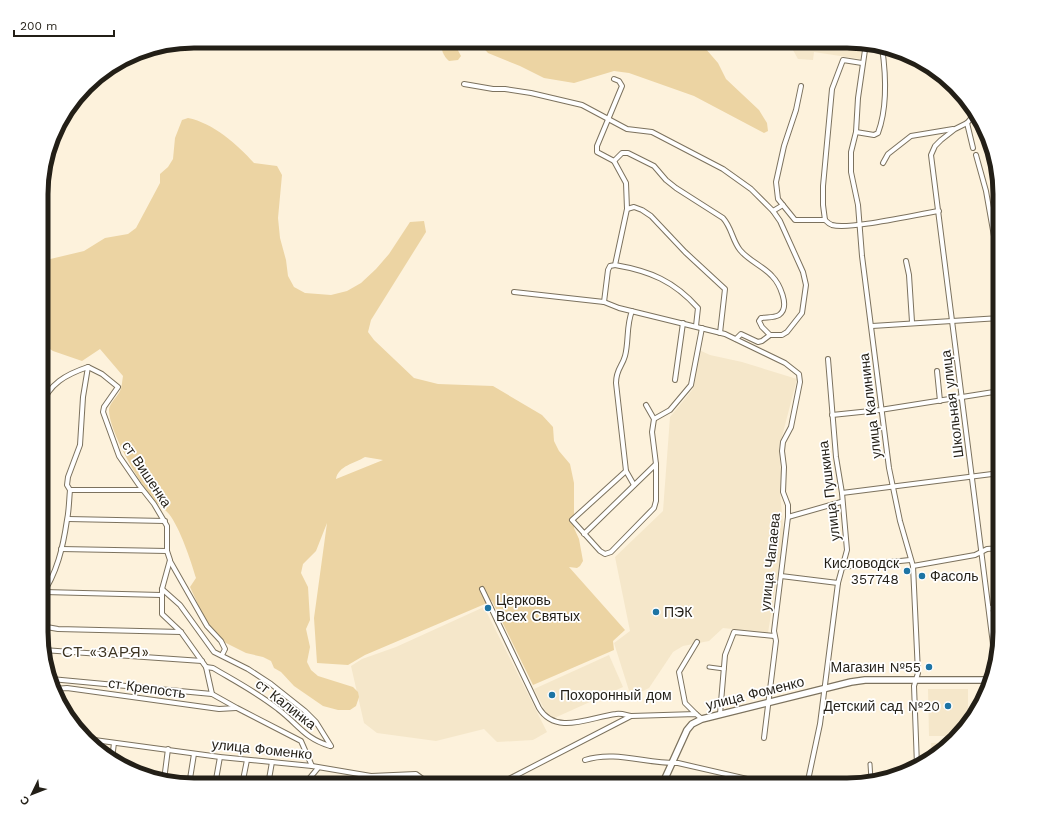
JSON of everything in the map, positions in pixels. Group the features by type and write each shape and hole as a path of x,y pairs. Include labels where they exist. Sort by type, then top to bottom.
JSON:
{"main road":[{"name":"улица Фоменко","path":"702,718 824,687 865,680 985,680"},
{"path":"665,778 687,730 692,724 702,718"}],"street":[{"name":"улица Калинина","path":"865,49 862,63 856,132 850,152 850,172 858,205 880,410 892,487 910,560 913,566 917,614 918,672 914,686 917,760"},
{"path":"856,132 874,135 878,132 881,126 885,84 882,52"},
{"path":"862,63 843,60 832,89 823,186 825,220 830,225 836,226 859,224 939,211"},
{"path":"614,79 619,81 622,86 596,150 614,161 626,183 627,209 615,265"},
{"path":"464,84 493,90 505,89 531,93 546,98 571,101 605,116 628,129 652,132 723,169 751,189 773,211 788,237 803,272 806,285 802,313 787,332 782,335 770,335 758,342 742,334 736,339"},
{"path":"801,86 796,110 784,146 776,182 778,199 795,220 825,220"},
{"path":"883,163 888,154 911,136 955,129 967,123 971,118"},
{"path":"967,123 973,148"},
{"name":"Школьная улица","path":"955,129 935,146 932,155 981,552 993,634"},
{"path":"614,161 622,153 628,153 654,166 666,180 723,218 729,224 735,244 742,252 767,271 780,289 784,304 783,310 775,316 761,318 759,321 762,327 770,335"},
{"path":"976,155 986,190 993,230"},
{"path":"773,211 783,205"},
{"path":"627,209 638,208 651,216 725,289 720,333"},
{"path":"906,261 909,275 912,322"},
{"path":"604,302 608,270 610,266 615,265 656,276 673,284 698,308 696,326"},
{"name":"улица Чапаева","path":"514,292 604,302 632,311 696,326 736,339 785,363 798,374 800,382 791,427 783,442 782,451 783,492 788,505 788,517 774,636 776,641 764,738"},
{"path":"632,311 628,325 625,357 618,370 616,378 626,471 634,486"},
{"path":"872,326 953,319 993,318"},
{"path":"675,380 683,323"},
{"path":"654,419 670,410 691,385 702,328"},
{"name":"улица Пушкина","path":"808,778 820,724 838,583 841,567 847,550 841,502 842,493 836,457 828,359"},
{"path":"48,391 53,385 88,367"},
{"path":"48,585 56,570 68,520 70,490 67,485 68,477 80,445 83,397 88,367"},
{"name":"ст Вишенка","path":"88,367 96,370 118,387 104,407 103,412 119,456 165,521 167,551 170,560"},
{"path":"937,371 940,401"},
{"path":"832,415 880,410 993,392"},
{"path":"626,471 572,520 600,551 605,554 611,552 654,508 656,501 656,464 652,432 654,419 646,405"},
{"path":"584,534 656,464"},
{"path":"842,493 993,474"},
{"path":"70,490 142,490"},
{"path":"788,517 841,502"},
{"path":"68,520 165,521"},
{"path":"61,549 167,551"},
{"path":"913,566 954,559 993,549"},
{"path":"162,589 180,605 210,647 222,655 225,649 222,640 206,626 170,560"},
{"path":"170,560 162,589 162,614 181,632 206,667 212,694"},
{"path":"841,567 910,560"},
{"path":"781,576 838,583"},
{"path":"482,589 539,708 547,719 570,723 617,714 631,716"},
{"path":"48,592 162,595"},
{"path":"48,628 58,630 181,632"},
{"path":"720,714 727,646 734,632 774,636"},
{"path":"696,714 684,703 679,672 697,642"},
{"path":"49,650 202,662"},
{"name":"ст Калинка","path":"206,667 213,668 255,692 280,710 304,734 318,742 331,746 316,722 305,710 248,668 222,655"},
{"path":"709,667 724,669"},
{"path":"56,679 212,694 301,741 312,766"},
{"name":"ст Крепость","path":"59,689 67,688 219,709 237,708"},
{"name":"улица Фоменко","path":"511,778 631,716 696,714 702,718"},
{"name":"улица Фоменко","path":"96,740 168,749 194,754 312,766 371,776 416,774 421,778"},
{"path":"113,753 114,743"},
{"path":"165,775 168,749"},
{"path":"190,778 194,754"},
{"path":"585,760 598,756 616,756 678,763 742,778"},
{"path":"216,778 220,757"},
{"path":"243,778 247,760"},
{"path":"269,778 272,762"},
{"path":"870,764 871,776"},
{"path":"310,778 318,768"}],"shaded area":[{"path":"441,48 457,48 461,56 458,60 449,61"},
{"path":"483,48 705,48 718,63 726,79 759,110 767,123 768,131 764,133 694,96 629,73 614,71 574,83 544,78 488,53"},
{"path":"792,48 862,49 860,59 814,52 813,60 798,59"},
{"path":"188,118 206,124 224,135 254,163 277,166 282,175 278,218 280,238 286,260 288,276 294,287 305,293 331,295 347,291 361,283 389,254 410,222 424,221 426,232 371,320 368,332 374,340 414,378 438,384 493,386 542,415 553,427 554,441 559,451 570,464 574,483 574,528 579,539 583,561 577,568 569,567 625,630 613,641 614,650 533,685 492,601 365,655 348,665 317,663 314,618 327,523 316,551 303,564 301,573 308,587 310,620 306,629 310,647 307,662 311,670 318,676 353,687 358,692 359,697 356,706 350,710 338,710 323,706 294,686 281,672 274,668 271,661 263,657 246,653 218,639 202,613 190,587 196,578 181,536 173,520 169,514 151,497 139,479 118,442 113,429 109,409 120,391 123,376 100,349 82,361 48,348 48,260 84,251 105,238 128,234 136,228 160,183 160,174 168,167 173,159 175,138 182,120","holes":["365,457 383,460 336,479 337,475 343,468"]},
{"path":"699,350 710,355 742,362 797,379 779,448 781,473 780,492 784,535 768,633 723,628 709,641 683,646 673,652 649,688 631,697 614,643 630,631 615,557 663,511 670,417 693,389"},
{"path":"484,607 547,732 533,740 497,742 484,729 436,741 377,733 364,723 351,666 362,659 396,647"},
{"path":"609,655 623,687 550,720 534,689"},
{"name":"Детский сад №20","path":"928,689 968,689 968,713 963,721 949,736 929,736"},
{"path":"943,742 932,751 931,743"}],"place":[{"name":"Кисловодск 357748","path":"907,571"},
{"name":"Фасоль","path":"922,576"},
{"name":"Церковь Всех Святых","path":"488,608"},
{"name":"ПЭК","path":"656,612"},
{"name":"Магазин №55","path":"929,667"},
{"name":"Похоронный дом","path":"552,695"},
{"name":"Детский сад №20","path":"948,706"}],"district":[{"name":"СТ «ЗАРЯ»","path":"106,652"}]}
